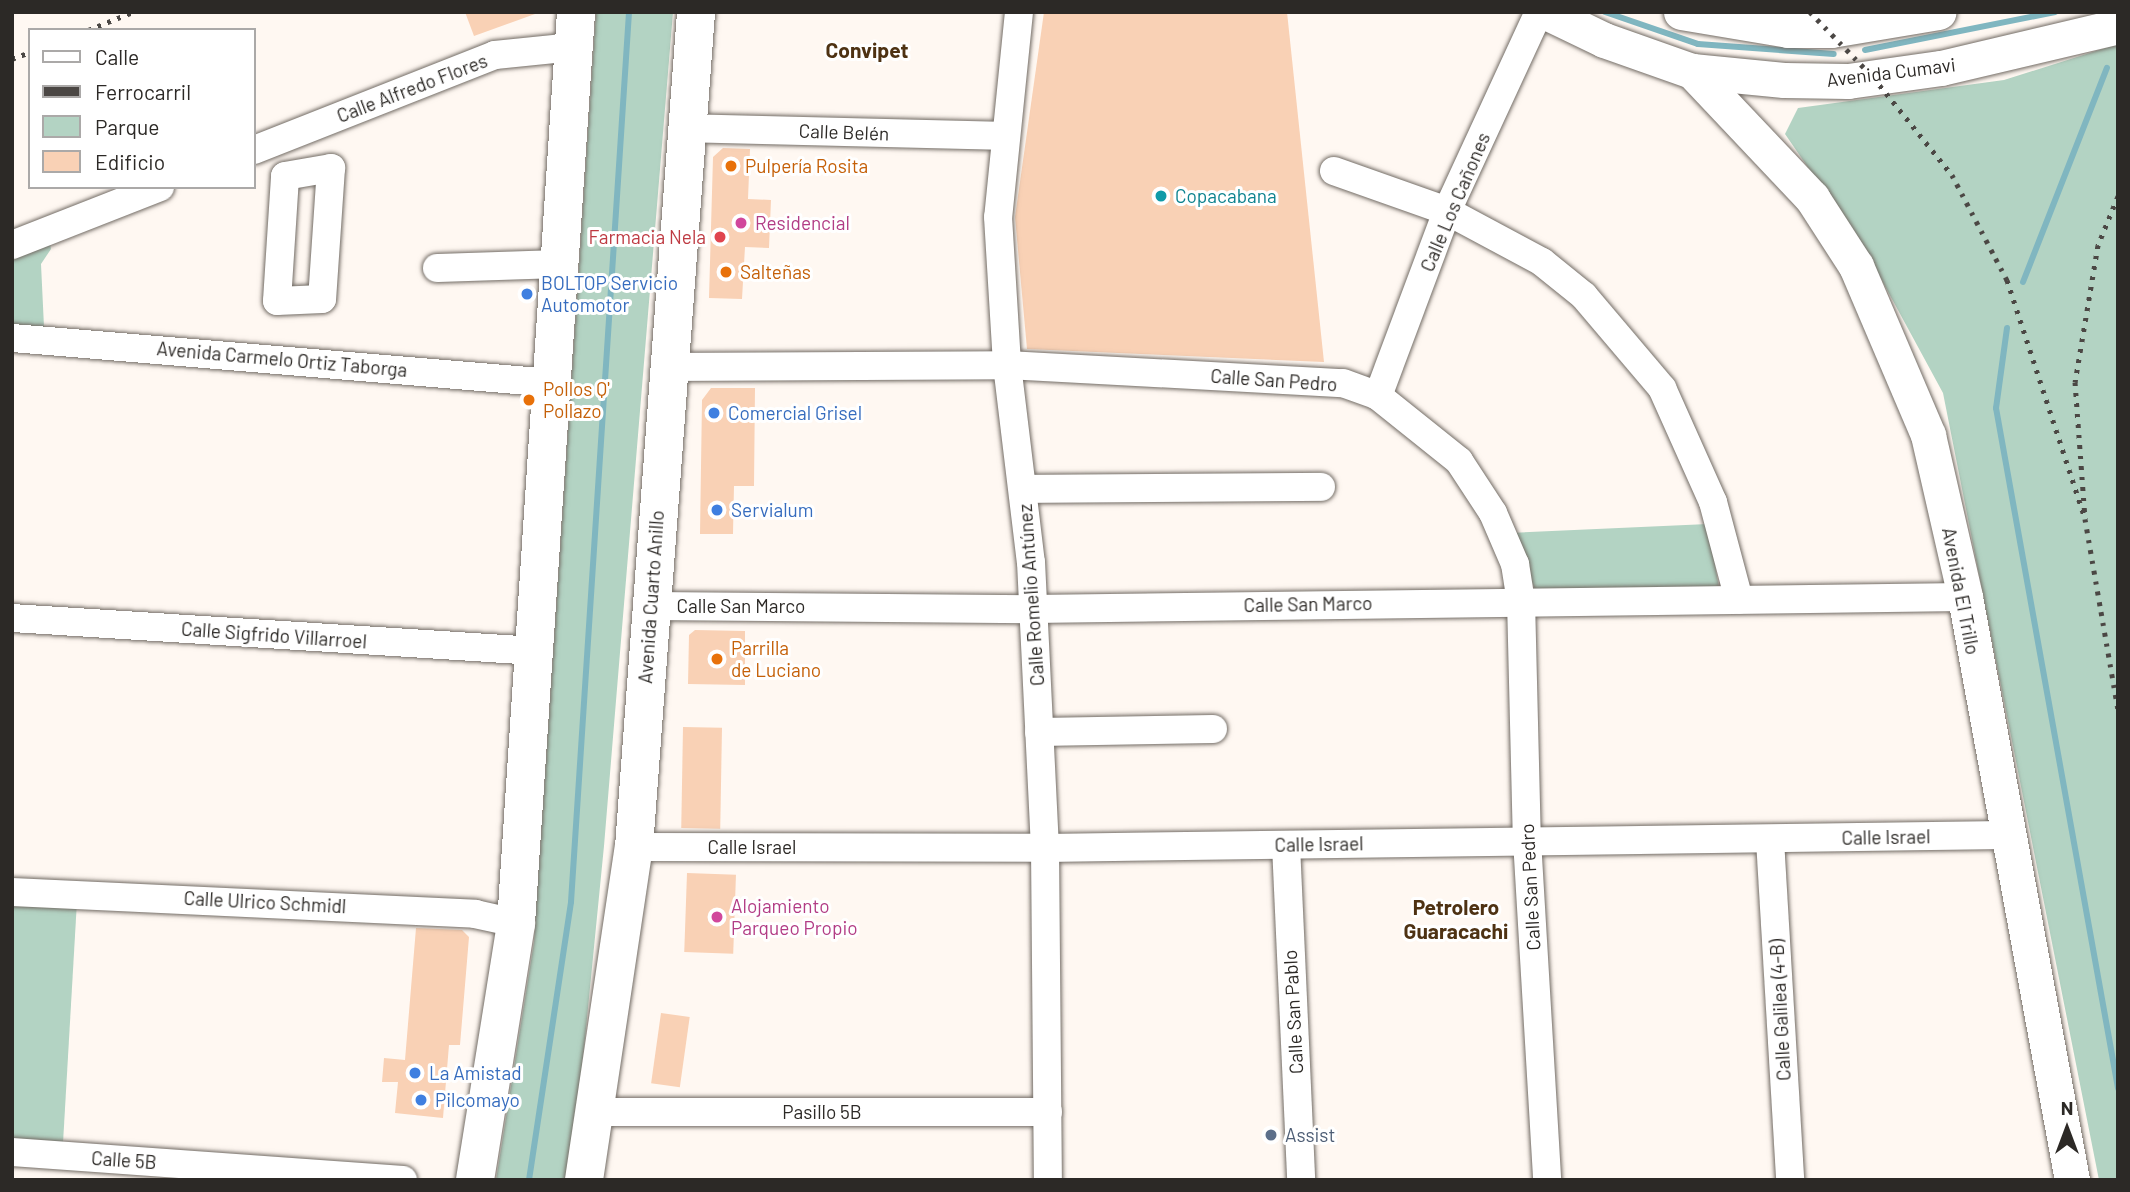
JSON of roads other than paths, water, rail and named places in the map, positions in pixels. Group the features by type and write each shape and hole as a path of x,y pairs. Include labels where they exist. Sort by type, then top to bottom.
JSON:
{"highway":[{"name":"Avenida Cuarto Anillo","path":"583,1180 597,1112 634,847 666,367 684,128 696,12"},
{"path":"474,1180 516,923 575,29"}],"main road":[{"name":"Avenida Cumavi","path":"1546,12 1604,40 1692,71 1849,81 1982,60 2118,26"},
{"path":"1681,12 1793,21 1831,30 1933,13"},
{"name":"Avenida El Trillo","path":"1692,71 1812,198 1856,266 1928,435 1965,597 2005,835 2072,1180"}],"street":[{"name":"Calle Romelio Antúnez","path":"1019,12 998,217 1007,365 1024,489 1039,732 1045,849 1048,1180"},
{"name":"Calle Los Cañones","path":"1378,396 1447,211 1539,12"},
{"name":"Calle Alfredo Flores","path":"256,149 495,55 575,29"},
{"path":"311,171 312,128"},
{"name":"Calle Belén","path":"684,128 1005,136"},
{"path":"311,171 334,171 322,299 277,300 285,176 311,171"},
{"path":"1334,171 1447,211 1542,262 1584,296 1661,388 1713,502 1739,600"},
{"path":"12,245 155,189"},
{"path":"437,268 560,264"},
{"name":"Avenida Carmelo Ortiz Taborga","path":"12,338 552,383"},
{"name":"Calle San Pedro","path":"666,367 1007,365 1343,383 1378,396 1460,461 1493,513 1515,564 1521,600 1527,840 1547,1180"},
{"path":"1024,489 1321,487"},
{"name":"Calle San Marco","path":"651,606 1032,609 1521,600 1965,597"},
{"name":"Calle Sigfrido Villarroel","path":"12,618 536,651"},
{"path":"1039,732 1213,729"},
{"name":"Calle Israel","path":"634,847 1045,849 2005,835"},
{"name":"Calle Galilea (4-B)","path":"1770,839 1790,1180"},
{"name":"Calle San Pablo","path":"1286,845 1301,1180"},
{"name":"Calle Ulrico Schmidl","path":"12,891 475,914 516,923"},
{"name":"Pasillo 5B","path":"597,1112 1048,1112"},
{"name":"Calle 5B","path":"12,1152 403,1180"}],"waterway":[{"path":"529,1180 571,902 629,12"},
{"path":"1605,12 1698,44 1834,54"},
{"path":"1865,50 2055,12"},
{"path":"2023,282 2107,68"},
{"path":"2007,328 1996,408 2118,1088"}],"railway":[{"path":"93,28 133,12"},
{"path":"1810,12 1873,77 1952,175 2007,280 2085,519"},
{"path":"12,59 28,53"},
{"path":"2118,196 2098,245 2075,382 2085,519 2118,711"}],"place":[{"name":"Pulpería Rosita","path":"731,166"},
{"name":"Copacabana","path":"1161,196"},
{"name":"Residencial","path":"741,223"},
{"name":"Farmacia Nela","path":"720,237"},
{"name":"Salteñas","path":"726,272"},
{"name":"BOLTOP Servicio Automotor","path":"527,294"},
{"name":"Pollos Q' Pollazo","path":"529,400"},
{"name":"Comercial Grisel","path":"714,413"},
{"name":"Servialum","path":"717,510"},
{"name":"Parrilla de Luciano","path":"717,659"},
{"name":"Alojamiento Parqueo Propio","path":"717,917"},
{"name":"La Amistad","path":"415,1073"},
{"name":"Pilcomayo","path":"421,1100"},
{"name":"Assist","path":"1271,1135"}],"district":[{"name":"Convipet","path":"867,50"},
{"name":"Petrolero Guaracachi","path":"1456,919"}]}
